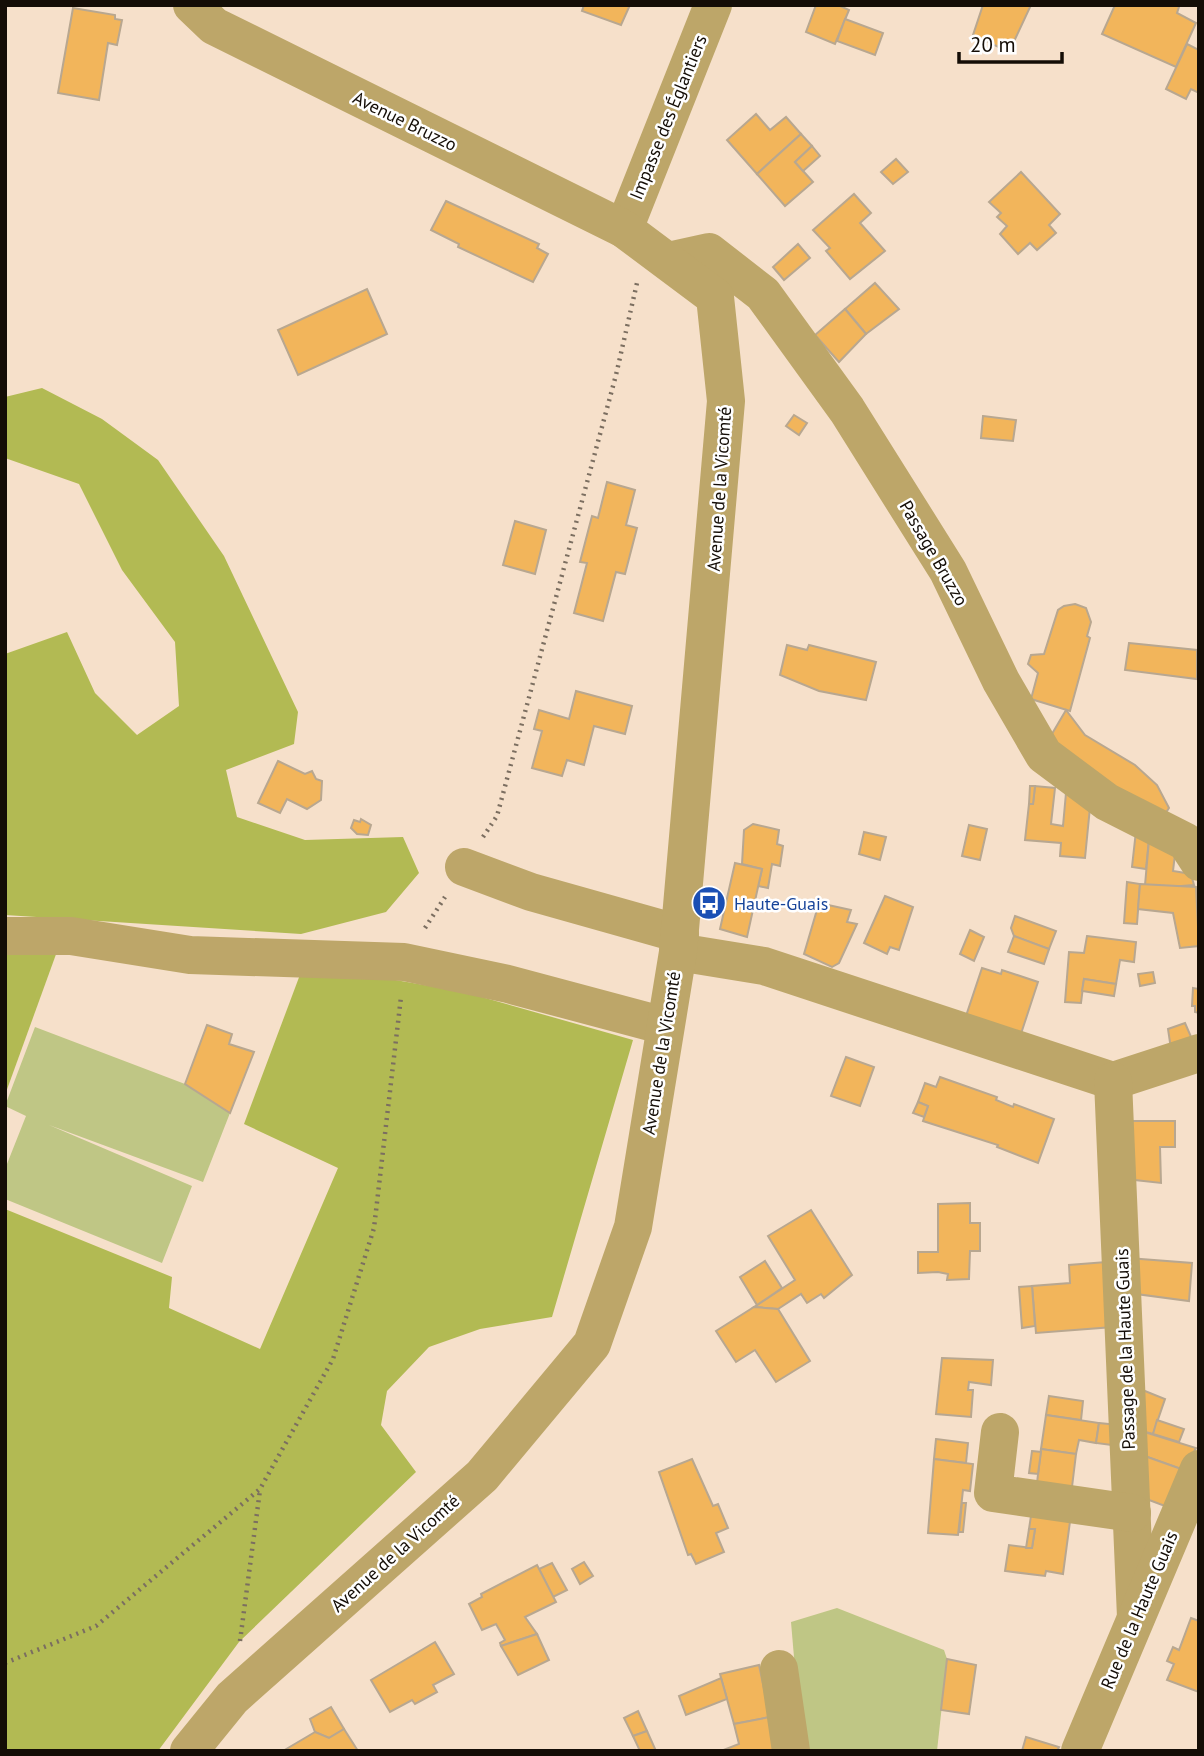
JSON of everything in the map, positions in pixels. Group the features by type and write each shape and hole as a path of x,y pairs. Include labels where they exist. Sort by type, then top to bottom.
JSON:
{"street":[{"name":"Avenue Bruzzo","path":"192,5 214,26 624,229"},
{"name":"Impasse des Églantiers","path":"624,229 713,5"},
{"name":"Avenue de la Vicomté","path":"189,1751 232,1698 482,1476 592,1344 633,1227 679,943 726,401 715,297 624,229"},
{"name":"Passage Bruzzo","path":"668,261 709,252 763,294 847,410 948,571 1001,681 1044,755 1107,802 1186,842 1199,862"},
{"path":"464,867 679,943 764,966 1114,1081 1199,1053"},
{"path":"5,936 71,936 190,955 404,962 508,984 665,1026"},
{"name":"Passage de la Haute Guais","path":"1114,1081 1136,1617"},
{"path":"1000,1432 993,1493 1132,1513"},
{"name":"Rue de la Haute Guais","path":"1080,1751 1199,1469"},
{"path":"779,1669 790,1751"}],"path":[{"path":"5,1662 96,1626 260,1489 333,1359 374,1228 404,962 496,816 616,375 638,277 668,261"},
{"path":"232,1698 260,1489"}],"green space":[{"path":"42,388 102,419 158,460 224,556 298,712 294,744 226,770 237,817 305,840 403,837 419,873 386,912 301,934 5,915 5,654 67,632 95,693 137,735 179,706 175,642 122,570 79,484 5,458 5,397"},
{"path":"5,946 59,946 5,1095"},
{"path":"304,964 464,992 633,1040 552,1317 480,1329 429,1347 387,1391 381,1425 416,1472 239,1642 158,1751 5,1751 5,1209 172,1277 169,1308 260,1349 338,1168 244,1124"},
{"path":"35,1027 185,1084 230,1113 203,1182 49,1125 192,1186 162,1263 5,1199 5,1169 26,1116 5,1106"},
{"path":"837,1608 944,1650 947,1659 937,1751 802,1751 791,1622"}],"building":[{"path":"584,5 630,5 621,25 582,11"},
{"path":"816,5 838,5 849,10 835,44 806,32"},
{"path":"983,5 1031,5 1009,52 973,35"},
{"path":"1115,5 1176,5 1179,7 1177,13 1196,23 1176,67 1102,34"},
{"path":"73,8 115,15 115,19 122,20 117,45 108,43 99,100 58,93"},
{"path":"845,19 883,33 875,55 837,41"},
{"path":"1187,44 1199,50 1199,93 1191,89 1186,99 1166,89"},
{"path":"756,114 770,130 786,117 801,134 757,174 727,140"},
{"path":"801,134 812,146 795,162 813,182 785,206 757,174"},
{"path":"812,146 820,156 803,171 795,162"},
{"path":"896,159 908,172 893,184 881,172"},
{"path":"1021,172 1060,214 1049,225 1056,233 1037,250 1030,243 1018,254 1000,234 1007,226 997,217 1001,213 989,202"},
{"path":"854,194 871,213 860,223 885,251 850,279 826,251 830,248 813,230"},
{"path":"446,201 539,244 537,248 548,254 533,282 458,247 459,244 431,230"},
{"path":"798,244 810,258 784,280 773,267"},
{"path":"875,283 899,309 866,334 845,309"},
{"path":"367,289 387,334 298,375 278,330"},
{"path":"845,309 866,334 839,362 815,335"},
{"path":"794,415 807,423 799,435 786,426"},
{"path":"983,416 1016,420 1013,441 981,438"},
{"path":"1199,443 1199,566 1198,566"},
{"path":"607,482 635,490 626,525 637,528 625,574 616,572 603,621 574,613 587,563 580,562 592,516 598,518"},
{"path":"515,521 546,530 535,574 503,565"},
{"path":"1075,604 1086,608 1091,622 1087,636 1090,638 1070,711 1031,699 1038,673 1028,664 1031,655 1044,654 1058,610"},
{"path":"1129,643 1197,650 1197,679 1125,670"},
{"path":"787,645 807,650 809,645 876,662 866,700 819,691 780,675"},
{"path":"576,691 632,706 625,734 594,726 584,765 567,760 562,776 532,768 542,731 534,729 539,710 569,719"},
{"path":"1066,710 1085,735 1135,765 1157,785 1169,808 1161,820 1049,739"},
{"path":"278,761 305,774 312,771 316,779 322,781 321,800 307,809 287,799 280,813 258,803"},
{"path":"1067,782 1091,797 1085,858 1060,856 1061,843 1025,840 1029,804 1033,804 1035,786 1055,788 1051,824 1063,826"},
{"path":"1030,786 1035,786 1033,804 1029,804"},
{"path":"361,819 371,825 368,835 357,834 351,828 354,820 360,822"},
{"path":"1137,822 1150,829 1146,869 1132,867"},
{"path":"753,824 779,830 777,844 783,846 780,866 772,864 768,888 758,886 762,869 742,864 744,830"},
{"path":"969,825 987,829 980,860 962,856"},
{"path":"1150,829 1176,846 1173,871 1191,874 1194,885 1145,885"},
{"path":"864,832 886,837 880,860 859,854"},
{"path":"735,863 762,869 747,937 720,929"},
{"path":"1127,882 1140,884 1137,924 1124,923"},
{"path":"1140,884 1196,887 1199,946 1180,948 1173,913 1138,909"},
{"path":"885,896 913,907 899,950 890,947 887,954 864,943"},
{"path":"819,903 851,910 847,922 857,924 839,963 832,967 804,954"},
{"path":"1015,916 1056,931 1049,949 1014,936 1011,928"},
{"path":"970,930 984,937 974,961 960,954"},
{"path":"1014,936 1049,949 1044,964 1008,952"},
{"path":"1087,936 1136,942 1134,962 1120,960 1116,984 1084,979 1081,1003 1065,1002 1069,952 1084,953"},
{"path":"982,968 1001,974 1002,970 1038,982 1016,1049 963,1025"},
{"path":"1153,972 1155,983 1140,986 1138,974"},
{"path":"1084,979 1116,984 1114,996 1082,991"},
{"path":"1193,988 1199,989 1199,1013 1195,1012 1195,1006 1192,1006"},
{"path":"1185,1023 1192,1039 1171,1049 1168,1029"},
{"path":"207,1025 232,1034 229,1044 254,1052 230,1113 185,1084"},
{"path":"846,1057 874,1067 860,1106 831,1096"},
{"path":"940,1077 997,1097 996,1100 1013,1107 1014,1104 1054,1119 1038,1163 997,1147 998,1145 923,1121 928,1106 918,1102 925,1083 936,1087"},
{"path":"918,1102 928,1106 924,1117 913,1113"},
{"path":"1125,1121 1175,1121 1175,1147 1160,1147 1161,1183 1126,1179"},
{"path":"970,1203 970,1223 980,1223 980,1251 970,1251 969,1279 947,1280 948,1274 918,1273 918,1252 938,1252 938,1204"},
{"path":"811,1210 852,1275 824,1298 821,1294 807,1303 801,1294 778,1309 754,1307 795,1280 768,1236"},
{"path":"1128,1258 1192,1263 1189,1301 1129,1293"},
{"path":"765,1261 782,1288 757,1305 740,1277"},
{"path":"1106,1262 1113,1327 1036,1333 1032,1286 1070,1283 1069,1265"},
{"path":"1032,1286 1035,1326 1022,1328 1019,1287"},
{"path":"754,1307 778,1309 810,1361 776,1382 755,1350 736,1362 716,1331"},
{"path":"942,1358 993,1360 991,1385 969,1382 968,1390 973,1390 971,1417 936,1414"},
{"path":"1135,1387 1165,1399 1153,1434 1138,1430"},
{"path":"1049,1396 1083,1401 1081,1420 1046,1415"},
{"path":"1046,1415 1099,1423 1096,1443 1079,1440 1076,1454 1041,1449"},
{"path":"1157,1420 1184,1429 1179,1442 1153,1434"},
{"path":"1099,1423 1118,1425 1120,1446 1096,1443"},
{"path":"1138,1430 1196,1448 1184,1470 1139,1454"},
{"path":"936,1439 968,1443 966,1463 934,1459"},
{"path":"1041,1449 1076,1454 1072,1487 1037,1483"},
{"path":"1032,1451 1041,1452 1038,1474 1029,1473"},
{"path":"1139,1454 1184,1470 1165,1506 1141,1497"},
{"path":"692,1459 713,1506 718,1504 728,1528 716,1533 724,1552 696,1564 691,1554 688,1555 659,1472"},
{"path":"934,1459 973,1464 970,1491 963,1490 958,1535 928,1533"},
{"path":"962,1503 966,1503 963,1532 959,1532"},
{"path":"1032,1509 1071,1514 1063,1574 1046,1571 1045,1576 1005,1571 1009,1545 1032,1548 1035,1529 1029,1529"},
{"path":"1029,1529 1035,1529 1032,1548 1026,1548"},
{"path":"584,1562 593,1576 580,1584 572,1569"},
{"path":"552,1563 567,1590 553,1597 539,1569"},
{"path":"537,1565 556,1602 525,1617 537,1634 501,1646 500,1643 505,1640 496,1624 482,1630 469,1604 482,1597 481,1594"},
{"path":"1191,1618 1199,1621 1199,1692 1167,1680 1174,1664 1167,1661 1173,1647 1179,1650"},
{"path":"537,1634 549,1660 518,1675 501,1646"},
{"path":"435,1642 454,1674 433,1685 437,1692 415,1704 412,1700 390,1712 371,1680"},
{"path":"947,1659 976,1665 969,1714 941,1710"},
{"path":"759,1665 770,1717 734,1724 720,1674"},
{"path":"721,1678 727,1699 686,1715 679,1696"},
{"path":"331,1707 344,1729 329,1738 315,1732 310,1719"},
{"path":"638,1711 647,1731 633,1736 624,1718"},
{"path":"770,1717 777,1751 721,1751 739,1744 734,1724"},
{"path":"344,1729 358,1751 283,1751 315,1732 329,1738"},
{"path":"647,1731 656,1751 640,1751 633,1736"},
{"path":"1026,1737 1059,1747 1057,1751 1022,1751"}],"place":[{"name":"Haute-Guais","path":"709,903"}]}
